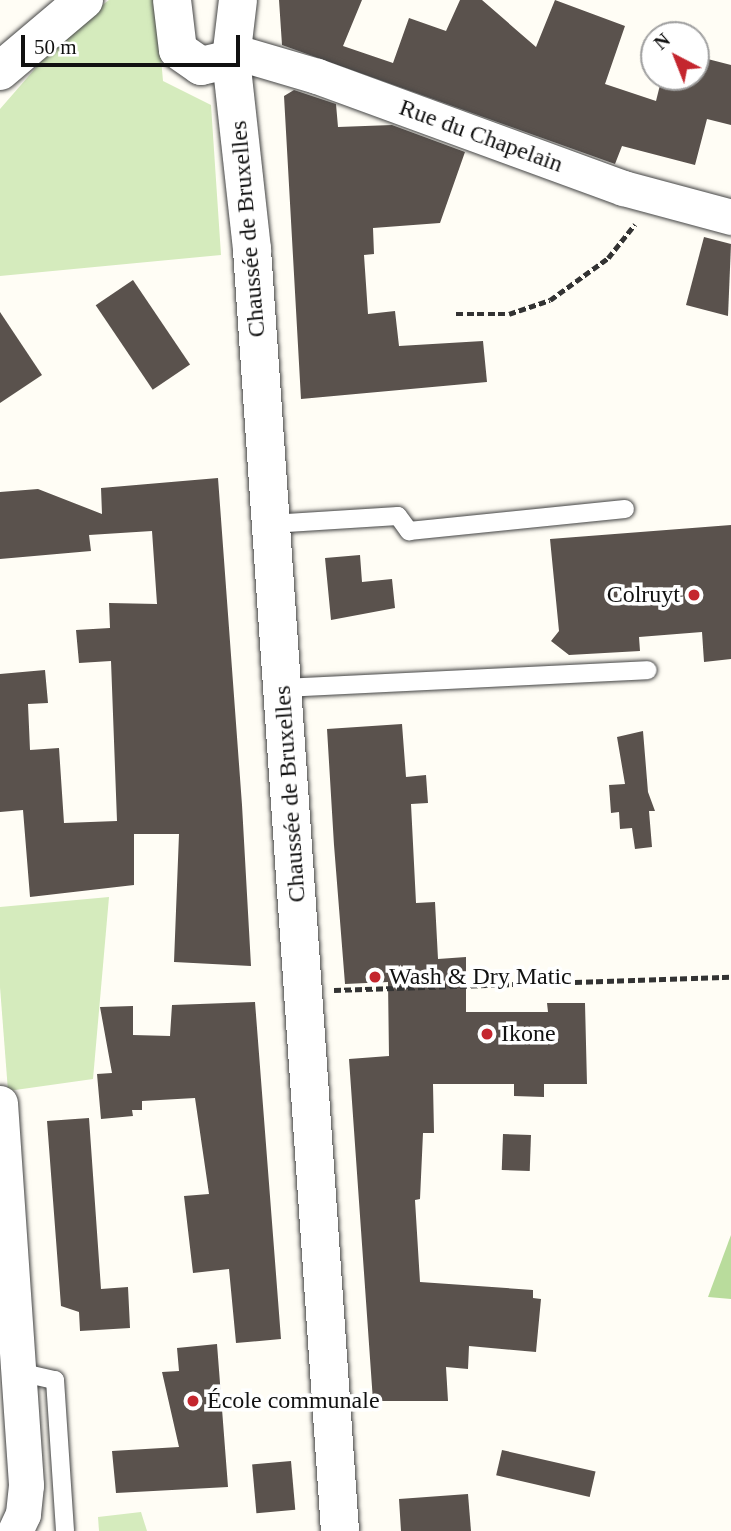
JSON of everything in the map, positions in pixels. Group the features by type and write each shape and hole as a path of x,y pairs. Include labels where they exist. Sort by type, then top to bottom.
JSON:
{"street":[{"path":"0,71 84,0"},
{"path":"172,0 178,50 201,66 231,55"},
{"name":"Chaussée de Bruxelles","path":"237,0 231,55 246,163 305,991 340,1531"},
{"name":"Rue du Chapelain","path":"231,55 317,76 645,194 731,217"},
{"path":"0,1103 26,1485 23,1514 15,1531"}],"lane":[{"path":"271,524 398,516 409,531 625,509"},
{"path":"282,688 648,670"},
{"path":"19,1372 55,1380 65,1531"}],"path":[{"path":"456,314 509,314 550,300 582,279 629,234 645,194"},
{"path":"305,991 731,977"}],"green space":[{"path":"109,0 156,0 163,81 211,105 221,255 0,276 0,109 67,32"},
{"path":"109,897 93,1079 8,1091 0,987 0,907"},
{"path":"731,1235 731,1299 708,1297"},
{"path":"141,1512 147,1531 99,1531 98,1517"}],"building":[{"path":"279,0 362,0 343,46 393,63 409,18 446,31 460,0 482,0 536,47 555,0 625,26 605,84 656,101 658,91 710,91 710,60 731,65 731,125 707,119 695,165 622,146 615,164 282,45"},
{"path":"294,90 336,104 338,127 392,125 465,152 440,223 373,228 374,254 364,255 368,314 395,311 399,346 483,341 487,382 301,399 284,96"},
{"path":"704,237 731,244 728,316 686,305"},
{"path":"133,280 190,365 153,390 96,305"},
{"path":"0,312 42,375 0,403"},
{"path":"218,478 251,966 174,962 179,834 134,834 134,885 30,897 23,810 0,812 0,674 45,670 48,703 28,704 30,750 59,748 64,823 117,821 111,661 79,663 76,630 110,628 109,603 157,604 152,531 89,535 91,551 0,559 0,492 38,489 102,514 101,488"},
{"path":"731,525 731,659 704,662 702,632 639,637 640,651 569,655 551,641 559,631 550,539"},
{"path":"360,555 362,582 392,579 395,608 331,620 325,558"},
{"path":"402,724 406,777 426,775 428,803 411,804 416,903 435,902 438,959 466,957 466,1012 548,1012 547,1003 585,1003 587,1084 544,1084 544,1097 514,1096 514,1084 433,1084 434,1133 423,1133 420,1199 415,1200 420,1282 533,1290 533,1298 541,1299 536,1352 469,1346 468,1369 446,1367 448,1401 373,1401 349,1059 389,1056 388,982 345,984 334,845 327,729"},
{"path":"643,731 648,792 655,811 649,811 652,847 635,849 632,828 620,829 619,812 611,813 609,785 625,784 617,737"},
{"path":"255,1002 281,1339 236,1343 229,1269 193,1273 184,1196 209,1194 195,1098 142,1101 142,1110 132,1110 133,1116 101,1119 97,1074 112,1073 100,1007 133,1006 133,1035 170,1036 172,1005"},
{"path":"89,1118 101,1289 128,1287 130,1328 80,1331 79,1312 61,1306 47,1121"},
{"path":"503,1134 531,1135 530,1171 502,1170"},
{"path":"217,1344 228,1487 116,1493 112,1451 179,1447 162,1372 179,1371 177,1348"},
{"path":"502,1450 596,1472 590,1497 496,1475"},
{"path":"291,1461 295,1510 256,1513 252,1464"},
{"path":"468,1494 471,1531 401,1531 399,1499"}],"place":[{"name":"Colruyt","path":"694,595"},
{"name":"Wash & Dry Matic","path":"375,977"},
{"name":"Ikone","path":"487,1034"},
{"name":"École communale","path":"193,1401"}]}
